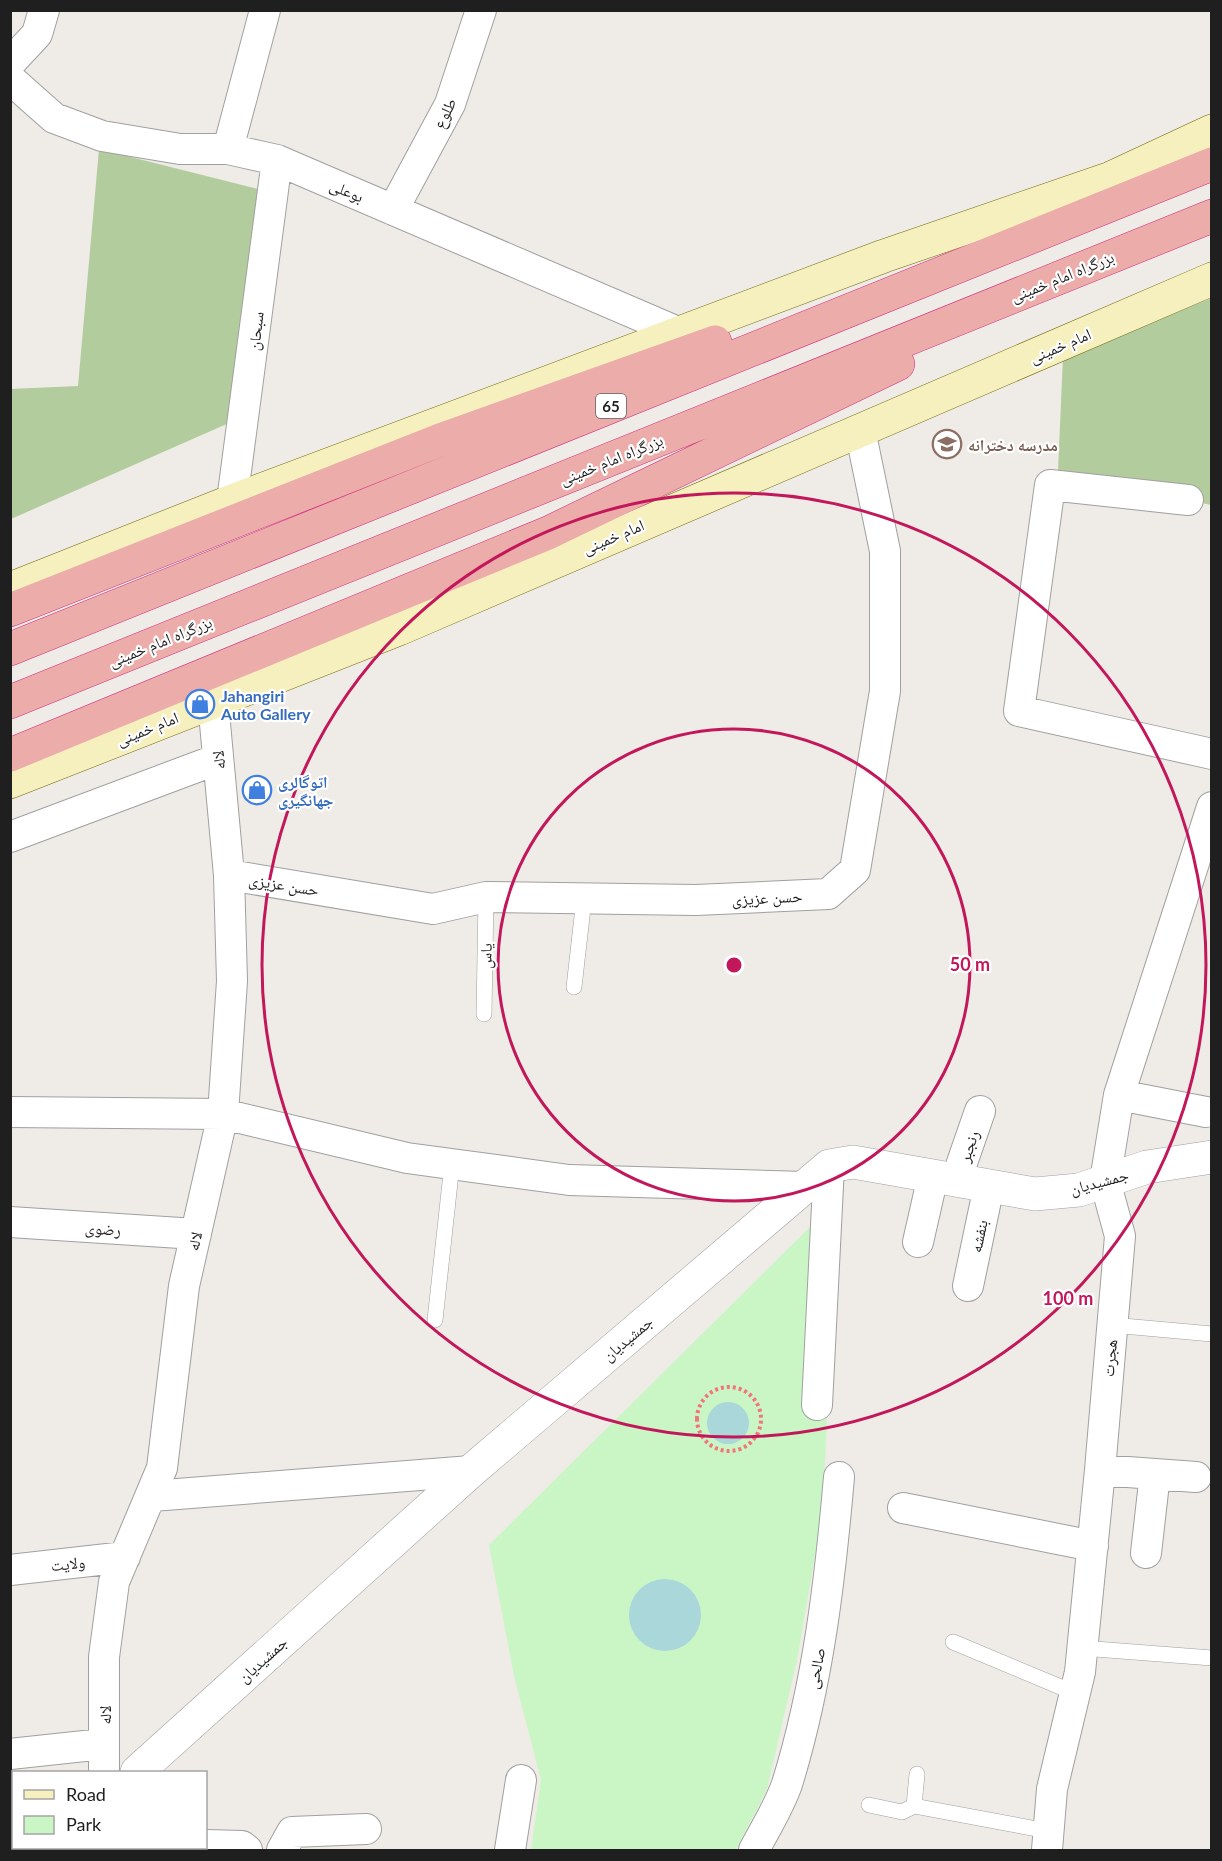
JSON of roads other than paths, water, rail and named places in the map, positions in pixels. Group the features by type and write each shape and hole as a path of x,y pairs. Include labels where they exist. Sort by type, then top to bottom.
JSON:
{"highway":[{"name":"65","path":"10,649 1212,164"},
{"path":"10,610 440,440 1144,191"},
{"path":"10,755 548,533 1200,220"},
{"name":"بزرگراه امام خمینی","path":"10,702 1200,220"}],"main road":[{"path":"10,589 232,501 884,256 1111,178 1212,132"},
{"name":"امام خمینی","path":"10,782 399,629 1212,279"}],"street":[{"path":"10,63 37,34 44,10"},
{"path":"228,149 265,10"},
{"name":"طلوع","path":"393,210 450,104 481,10"},
{"name":"بوعلی","path":"10,79 54,118 102,136 180,149 228,149 277,160 680,333"},
{"name":"سبحان","path":"232,501 277,160"},
{"name":"حسن عزیزی","path":"230,875 433,909 486,897 696,900 828,894 855,870 885,691 885,551 860,430"},
{"path":"1188,500 1050,485 1019,711 1212,754"},
{"name":"لاله","path":"104,1758 104,1657 114,1582 162,1468 184,1286 224,1114 232,981 230,875 213,702"},
{"path":"10,837 218,759"},
{"name":"هجرت","path":"1047,1841 1052,1789 1075,1693 1082,1648 1100,1470 1120,1236 1105,1181 1119,1095 1200,879 1212,807"},
{"path":"1119,1095 1206,1112"},
{"name":"رنجبر","path":"918,1242 945,1178 980,1111"},
{"path":"10,1112 224,1114 407,1158 569,1180 817,1176 816,1405"},
{"name":"جمشیدیان","path":"139,1771 471,1471 817,1176 852,1162 1035,1194 1079,1190 1147,1167 1212,1157"},
{"name":"بنفشه","path":"968,1286 989,1186"},
{"name":"رضوی","path":"10,1222 196,1234"},
{"path":"1100,1470 1196,1477"},
{"path":"152,1496 471,1471"},
{"path":"1146,1553 1155,1474"},
{"name":"صالحی","path":"754,1851 786,1786 810,1695 829,1594 839,1476"},
{"path":"903,1508 1093,1546"},
{"name":"ولایت","path":"10,1570 125,1557"},
{"path":"10,1754 104,1758"},
{"path":"510,1851 521,1780"},
{"path":"282,1851 292,1832 366,1829"},
{"path":"207,1845 242,1846 247,1851"}],"lane":[{"name":"یاس","path":"484,1014 486,897"},
{"path":"574,987 584,899"},
{"path":"435,1320 452,1164"},
{"path":"1112,1325 1212,1334"},
{"path":"953,1642 1075,1693"},
{"path":"1082,1648 1212,1658"},
{"path":"914,1806 917,1774"},
{"path":"868,1805 902,1812 914,1806 1047,1841"}],"water":[{"path":"728,1402 736,1403 743,1408 748,1415 748,1431 743,1438 736,1443 728,1444 720,1443 713,1438 708,1431 707,1423 708,1415 713,1408 720,1403"},
{"path":"665,1579 685,1585 695,1595 701,1615 695,1635 685,1645 665,1651 645,1645 635,1635 629,1615 635,1595 645,1585"}],"place":[{"name":"مدرسه دخترانه","path":"947,444"},
{"name":"Jahangiri Auto Gallery","path":"200,704"},
{"name":"اتوگالری جهانگیری","path":"257,790"}]}
